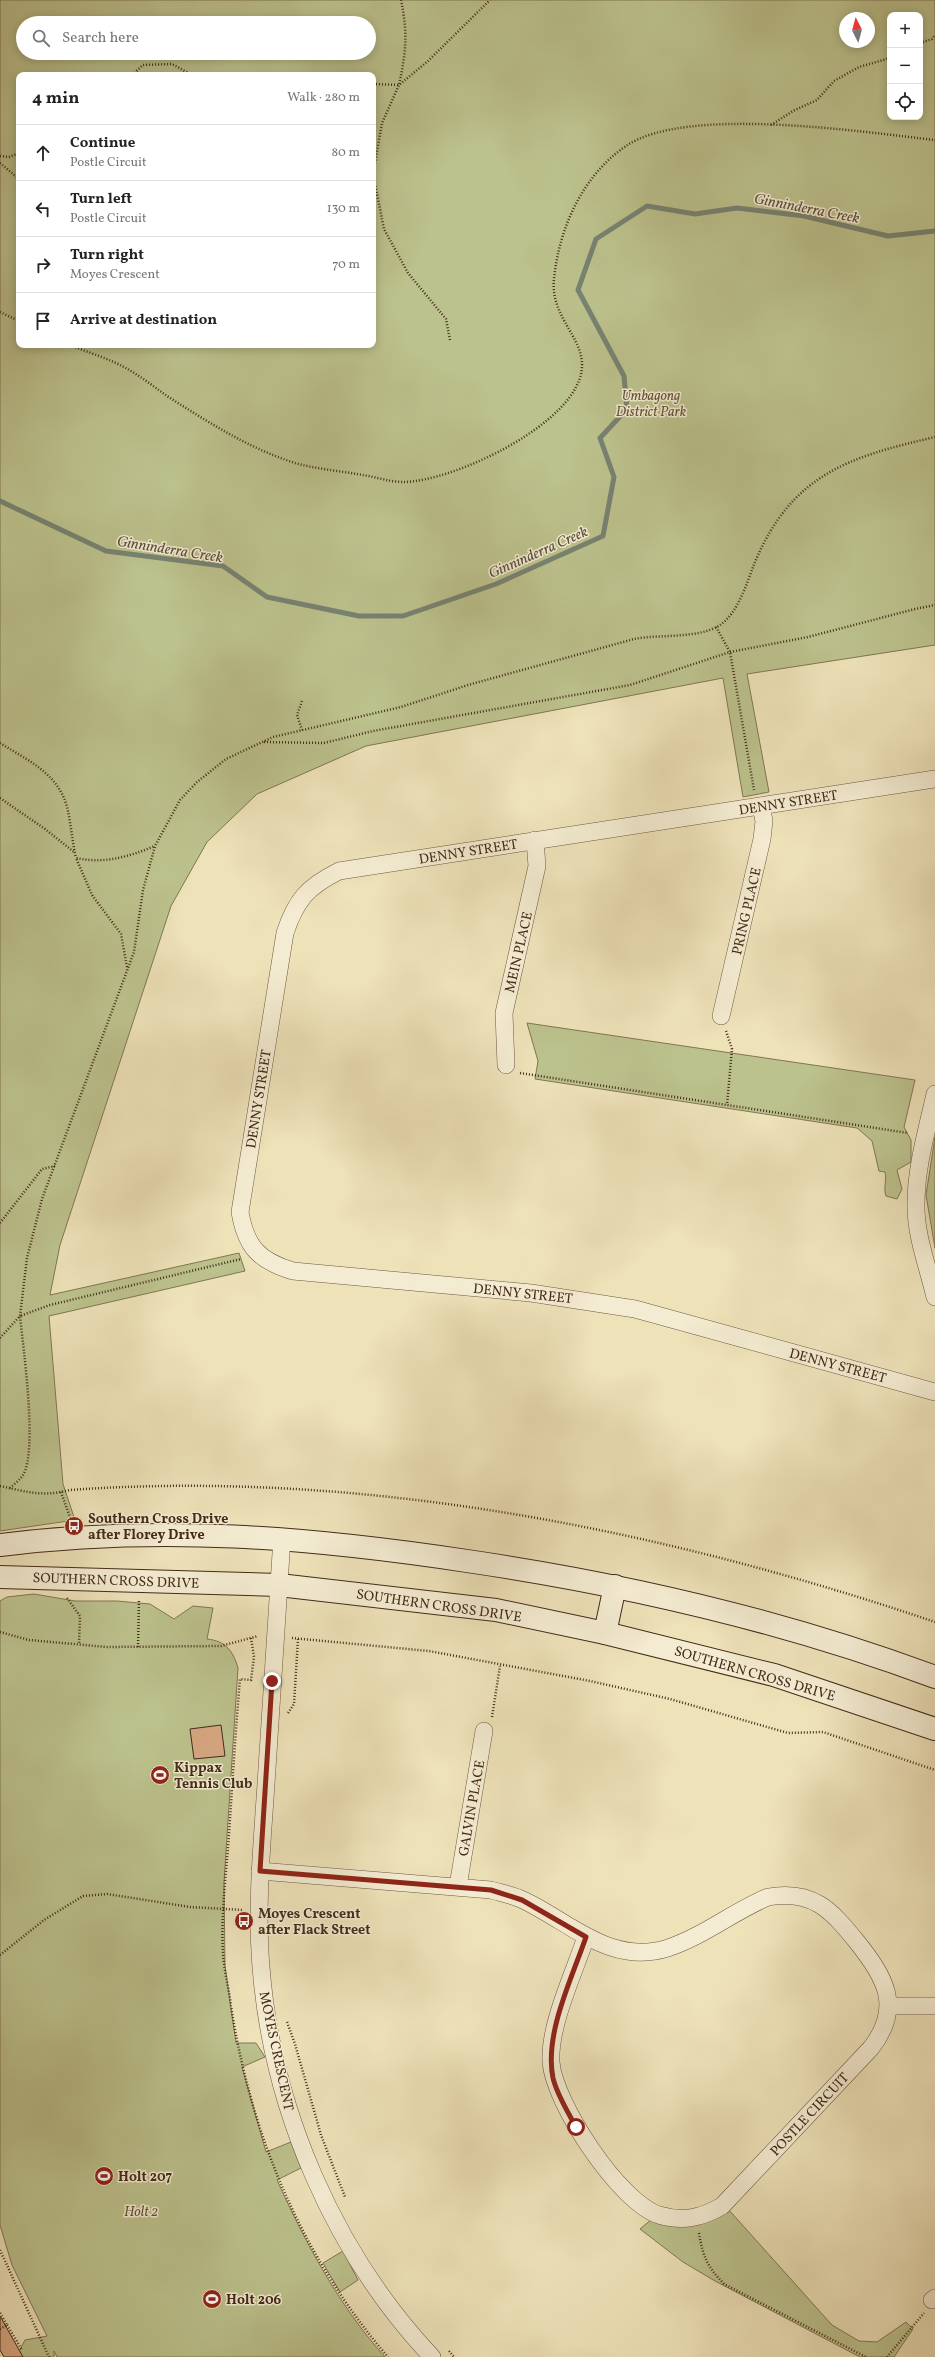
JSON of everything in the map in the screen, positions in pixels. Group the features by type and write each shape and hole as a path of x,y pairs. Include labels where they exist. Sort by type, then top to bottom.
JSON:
{"main road":[{"path":"0,1545 62,1538 146,1533 282,1538 416,1553 521,1569 615,1586 725,1612 935,1677"},
{"name":"SOUTHERN CROSS DRIVE","path":"0,1577 279,1585 496,1610 605,1633 774,1676 935,1729"},
{"path":"605,1633 615,1586"}],"street":[{"name":"DENNY STREET","path":"935,779 339,871 317,882 299,900 293,910 285,933 240,1202 243,1231 252,1248 275,1266 293,1271 531,1293 635,1309 935,1392"},
{"name":"PRING PLACE","path":"721,1016 762,839 764,821 759,806"},
{"name":"MEIN PLACE","path":"506,1065 504,1014 537,866 535,840"},
{"path":"935,1094 918,1173 916,1204 920,1238 935,1297"},
{"name":"MOYES CRESCENT","path":"282,1538 260,1871 259,1912 261,1968 267,2013 281,2078 303,2151 350,2247 389,2305 438,2352"},
{"name":"GALVIN PLACE","path":"458,1886 484,1731"},
{"name":"POSTLE CIRCUIT","path":"260,1871 458,1886 491,1890 522,1900 586,1937 607,1947 630,1951 648,1951 667,1948 689,1939 768,1897 783,1894 799,1895 816,1901 827,1909 860,1946 880,1973 885,1984 889,2006 884,2028 871,2048 730,2199 710,2213 697,2218 687,2220 658,2214 644,2206 608,2170 576,2127 562,2103 552,2070 553,2034 586,1937"},
{"path":"889,2006 935,2006"}],"path":[{"path":"376,157 382,123 398,85 406,52 406,23 401,0"},
{"path":"376,84 398,85 428,61 490,0"},
{"path":"923,42 932,39 935,35"},
{"path":"770,125 792,111 817,100 834,81 858,67 887,59"},
{"path":"135,72 142,65 172,64 187,72"},
{"path":"78,348 123,366 243,443 297,463 404,482 446,474 484,459 551,418 576,391 582,364 578,347 562,320 555,300 553,282 558,255 577,199 593,176 627,146 647,136 679,128 722,125 770,125 826,128 935,140"},
{"path":"0,156 9,157 16,154"},
{"path":"0,163 16,176"},
{"path":"376,189 384,229 408,273 446,319 450,340"},
{"path":"0,312 16,320"},
{"path":"10,1488 23,1475 28,1453 29,1414 20,1316 24,1272 33,1228 134,952 143,890 155,846 180,800 197,782 226,759 261,742 302,730 401,707 468,685 634,639 654,635 698,633 716,627 725,621 736,607 766,536 782,512 800,492 822,475 847,462 893,446 935,437"},
{"path":"261,742 324,743 373,731 630,685 730,652 808,637 935,605"},
{"path":"716,627 730,652 759,806"},
{"path":"302,701 298,715 302,730"},
{"path":"0,743 40,767 60,790 66,805 74,852 84,881 92,895 121,934 127,969"},
{"path":"0,798 45,829 74,852"},
{"path":"76,858 92,861 113,860 155,846"},
{"path":"721,1016 732,1049 727,1105"},
{"path":"506,1065 523,1075 926,1135"},
{"path":"0,1223 42,1169 55,1166"},
{"path":"0,1338 20,1316 50,1305 259,1254"},
{"path":"0,1486 41,1494 84,1489 160,1485 263,1488 353,1495 448,1505 572,1525 687,1549 789,1576 935,1622"},
{"path":"138,1647 139,1599"},
{"path":"0,1632 29,1640 107,1647 221,1646 262,1635"},
{"path":"289,1638 429,1651 500,1666 590,1682 670,1699 788,1733 823,1732 935,1770"},
{"path":"484,1731 490,1726 500,1666"},
{"path":"0,1955 44,1920 83,1896 107,1894 190,1907 259,1912"},
{"path":"285,2017 295,2044 321,2135 348,2205"},
{"path":"697,2218 704,2258 712,2272 724,2284 866,2357"},
{"path":"0,2250 49,2357"},
{"path":"887,2357 934,2299"},
{"path":"0,2313 22,2350"},
{"path":"0,2329 7,2325"},
{"path":"438,2352 454,2357"}],"green space":[{"name":"Umbagong District Park","path":"0,0 935,0 935,645 747,674 769,792 743,797 723,678 366,746 257,794 207,842 171,906 60,1245 50,1295 239,1253 245,1271 49,1316 63,1484 75,1520 0,1531"},
{"path":"527,1023 915,1080 904,1127 911,1140 911,1162 897,1170 902,1189 897,1199 886,1196 885,1172 879,1171 872,1141 857,1128 535,1079 538,1061"},
{"path":"935,1137 935,1248 926,1195"},
{"name":"Holt 2","path":"34,1594 75,1601 117,1601 150,1604 174,1619 193,1606 213,1608 207,1639 219,1642 228,1648 234,1657 238,1668 224,1882 225,1966 236,2043 256,2043 265,2057 242,2067 266,2152 291,2142 301,2168 277,2180 299,2227 338,2295 368,2337 385,2357 57,2357 54,2351 54,2357 16,2357 25,2340 47,2336 12,2265 0,2225 0,1601 7,1597"},
{"path":"728,2209 832,2325 859,2341 877,2342 906,2322 913,2329 894,2357 860,2357 715,2281 683,2262 640,2229 652,2219"},
{"path":"343,2251 358,2280 340,2292 323,2263"}],"building":[{"path":"221,1725 225,1756 194,1759 190,1729"},
{"path":"0,2316 23,2357 4,2357 0,2350"}],"waterway":[{"name":"Ginninderra Creek","path":"0,501 106,551 223,566 267,597 359,616 403,616 496,584 603,536 614,477 600,438 627,409 624,376 578,290 596,239 647,206 695,214 737,208 804,216 888,236 935,231"}],"place":[{"name":"Southern Cross Drive after Florey Drive","path":"74,1526"},
{"name":"Kippax Tennis Club","path":"160,1775"},
{"name":"Moyes Crescent after Flack Street","path":"244,1921"},
{"name":"Holt 207","path":"104,2176"},
{"name":"Holt 206","path":"212,2299"}],"route":[{"path":"272,1681 260,1871 458,1886 491,1890 522,1900 586,1937 553,2034 551,2063 562,2103 576,2127"}]}
